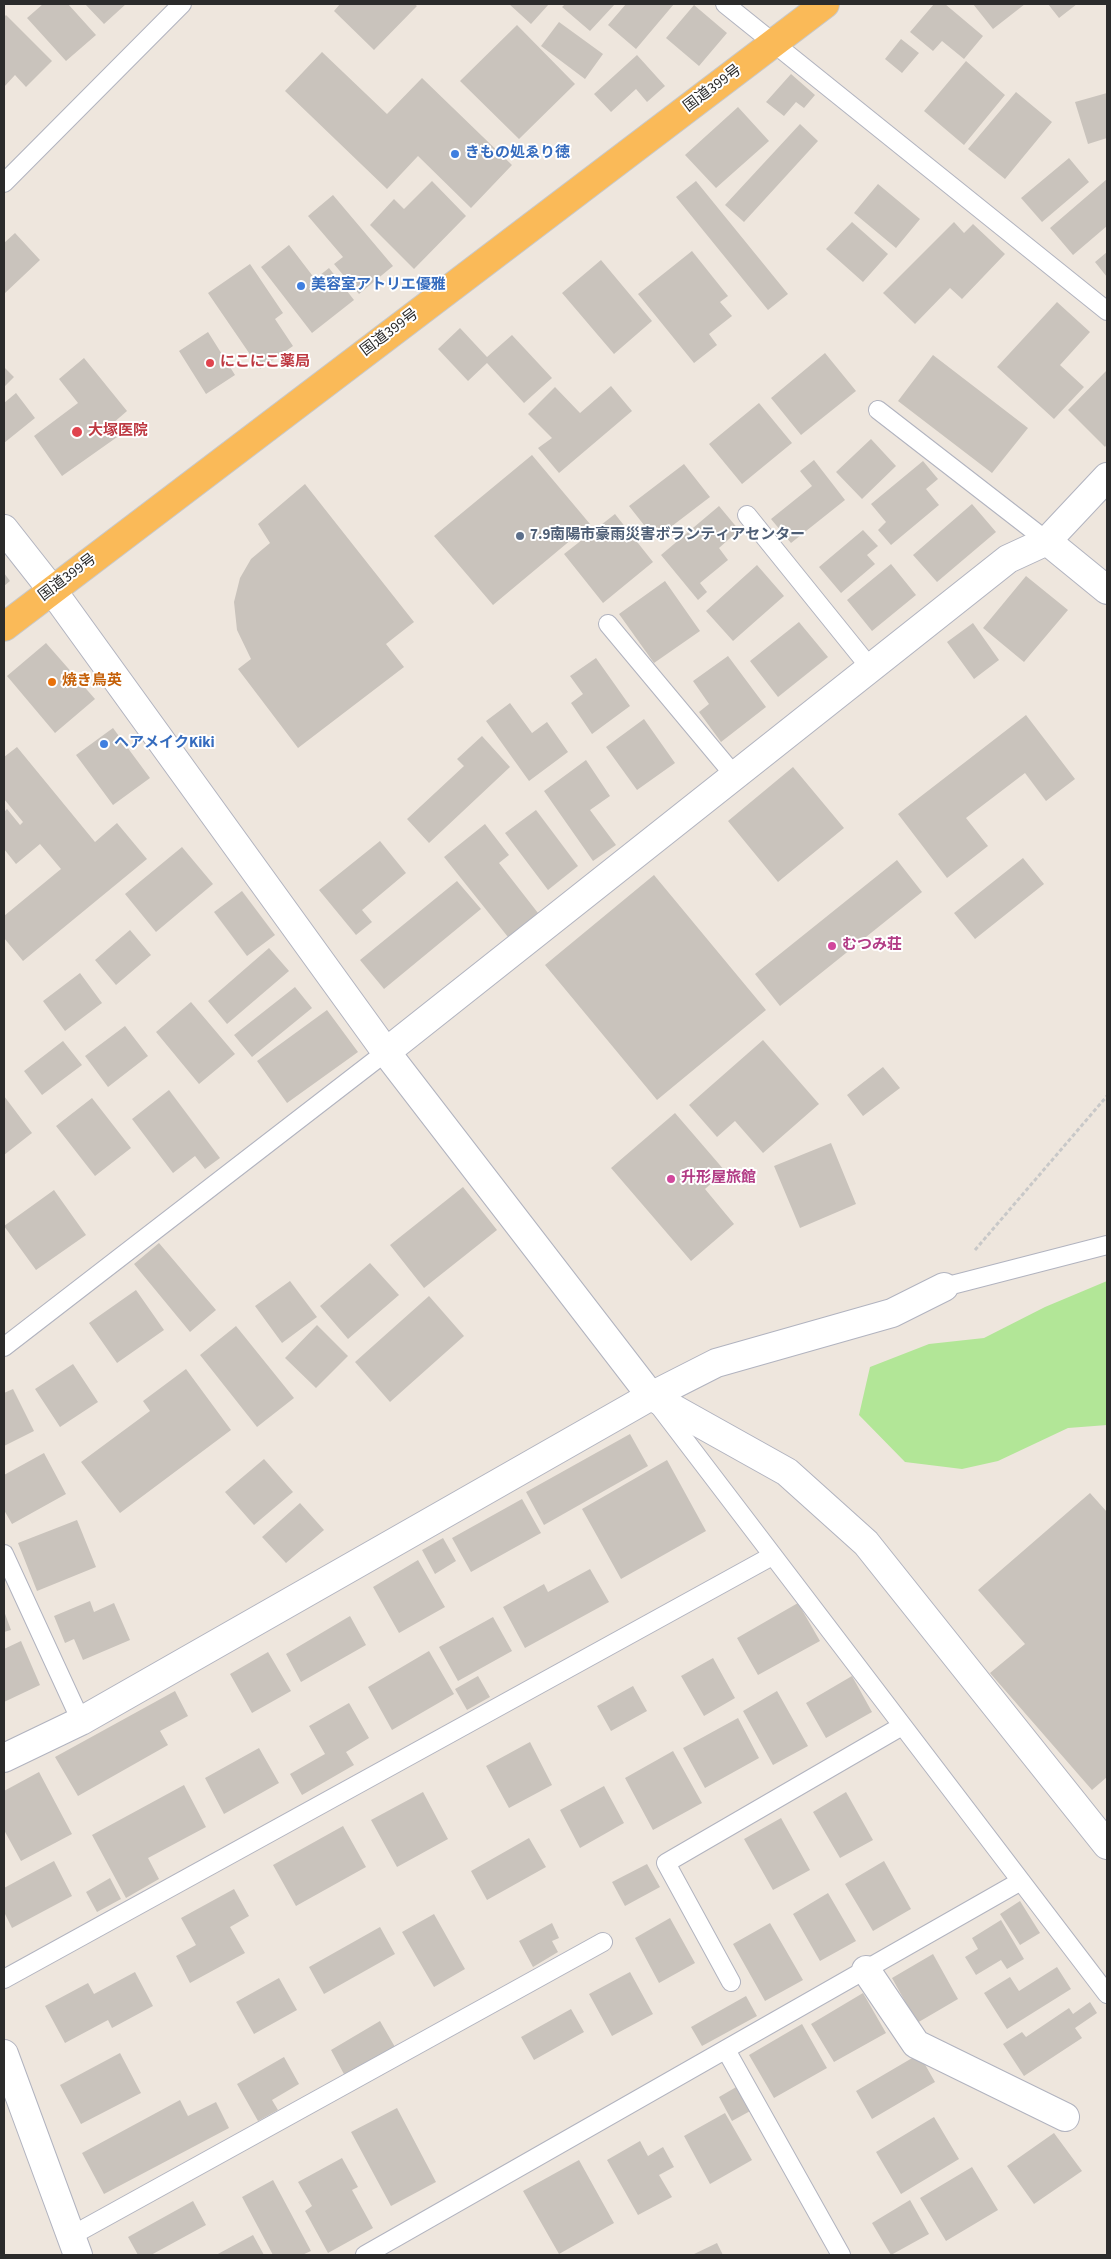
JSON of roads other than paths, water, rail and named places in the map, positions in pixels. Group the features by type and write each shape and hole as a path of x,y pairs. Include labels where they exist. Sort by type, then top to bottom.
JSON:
{"highway":[{"name":"国道399号","path":"4,627 825,4"}],"street":[{"path":"386,1052 734,775 872,670 1008,560 1047,540 1107,477"},
{"path":"4,529 52,590 386,1052 651,1396 787,1472 866,1543 1107,1845"},
{"path":"1047,540 1107,590"},
{"path":"4,1758 81,1721 651,1396 716,1363 892,1313 944,1287"},
{"path":"866,1970 916,2044 1065,2117"},
{"path":"4,2054 74,2246"}],"lane":[{"path":"4,183 182,4"},
{"path":"725,4 1107,311"},
{"path":"878,410 1047,540"},
{"path":"747,515 872,670"},
{"path":"608,624 734,775"},
{"path":"4,1347 386,1052"},
{"path":"944,1287 1107,1245"},
{"path":"651,1396 1107,1994"},
{"path":"4,1554 81,1721"},
{"path":"4,1979 772,1556"},
{"path":"731,1982 666,1863 902,1726"},
{"path":"365,2255 1021,1881"},
{"path":"74,2246 603,1942"},
{"path":"726,2050 842,2255"}],"place":[{"name":"きもの処ゑり徳","path":"455,154"},
{"name":"美容室アトリエ優雅","path":"301,286"},
{"name":"にこにこ薬局","path":"210,363"},
{"name":"大塚医院","path":"77,432"},
{"name":"7.9南陽市豪雨災害ボランティアセンター","path":"520,536"},
{"name":"焼き鳥英","path":"52,682"},
{"name":"ヘアメイクKiki","path":"104,744"},
{"name":"むつみ荘","path":"832,946"},
{"name":"升形屋旅館","path":"671,1179"}]}
